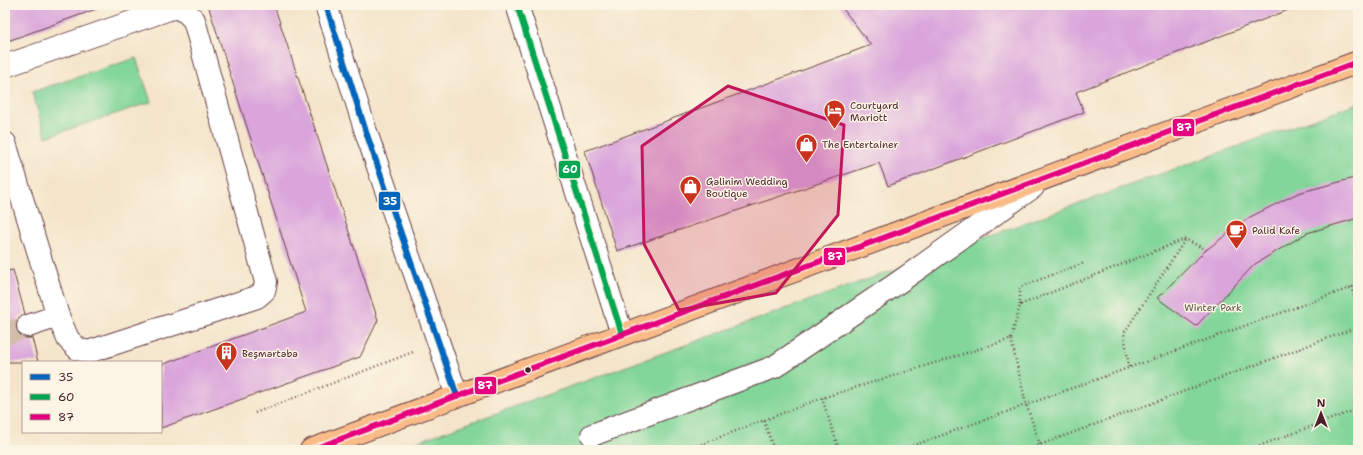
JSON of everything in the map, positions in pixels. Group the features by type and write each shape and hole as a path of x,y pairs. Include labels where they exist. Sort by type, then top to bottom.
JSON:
{"main road":[{"path":"311,450 1358,62"}],"street":[{"path":"326,5 437,342 457,396"},
{"path":"517,5 622,334"},
{"path":"5,66 175,7 186,12 194,20 266,282 264,292 257,297 88,352 78,349 68,339 58,316 5,143"},
{"path":"592,435 774,367 899,282 1042,180"},
{"path":"28,326 58,316"}],"path":[{"path":"1129,367 1124,333 1185,240"},
{"path":"1020,305 1185,240 1206,250"},
{"path":"1042,450 1026,404 1011,339 1020,305 1020,287 1084,263"},
{"path":"901,450 1358,285"},
{"path":"1351,287 1358,307"},
{"path":"1026,450 1358,327"},
{"path":"691,450 694,447 822,398 1011,339"},
{"path":"255,413 437,342"},
{"path":"822,398 839,450"},
{"path":"1248,450 1358,409"},
{"path":"764,421 774,450"}],"highlighted area":[{"path":"728,86 844,125 838,215 776,293 679,310 644,244 642,146"}],"green space":[{"path":"136,58 151,102 46,137 32,92"},
{"name":"Winter Park","path":"1358,103 1358,450 394,450"}],"building":[{"path":"5,5 98,5 99,8 5,42"},
{"path":"208,5 274,5 378,320 360,357 162,428 162,365 306,312"},
{"name":"Courtyard Mariott","path":"840,5 1296,5 1296,7 1076,92 1084,112 888,186 879,163 617,251 585,151 871,45"},
{"path":"1358,177 1358,218 1307,233 1255,264 1196,326 1157,298 1206,250 1250,217 1298,193"},
{"path":"13,270 25,314 18,318 16,330 20,336 32,338 38,361 5,362 5,271"}],"tunnel":[{"path":"5,334 28,326"}],"transit line":[{"name":"35","path":"326,5 366,132 457,396"},
{"name":"60","path":"517,5 622,334"},
{"name":"87","path":"311,450 1358,62"}],"place":[{"name":"Courtyard Mariott","path":"835,130"},
{"name":"The Entertainer","path":"806,164"},
{"name":"Gəlinim Wedding Boutique","path":"691,206"},
{"name":"Palid Kafe","path":"1236,250"},
{"name":"Beşmərtəbə","path":"226,372"}]}
